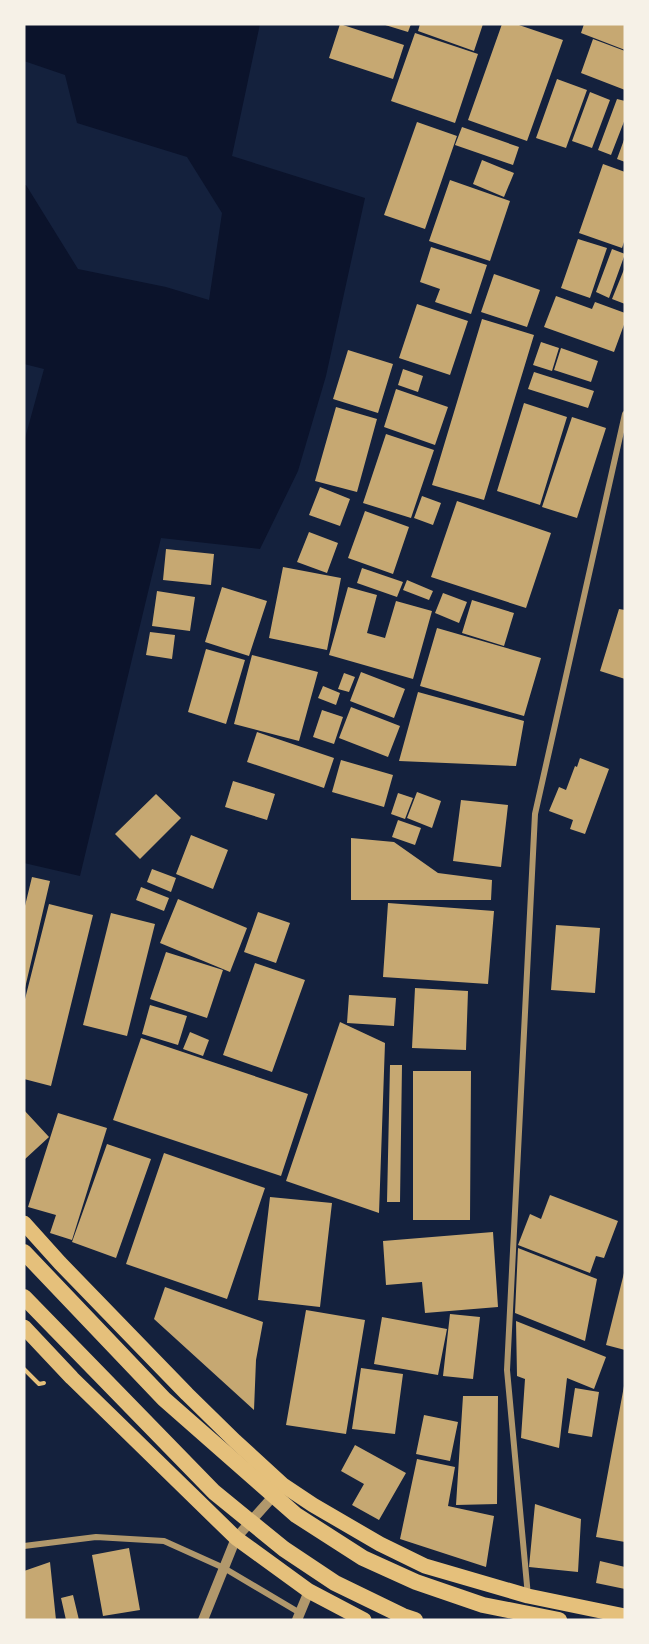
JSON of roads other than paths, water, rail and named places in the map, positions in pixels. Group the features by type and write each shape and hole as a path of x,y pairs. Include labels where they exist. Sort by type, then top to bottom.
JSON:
{"highway":[{"path":"24,1252 164,1399 296,1515 363,1558 416,1582 483,1605 559,1620"},
{"path":"24,1297 214,1492 240,1514 284,1549 335,1583 415,1620"}],"main road":[{"path":"24,1223 187,1394 283,1485 380,1544 425,1566 528,1596 625,1616"},
{"path":"24,1327 72,1378 236,1538 309,1591 364,1620"}],"street":[{"path":"528,1596 507,1370 535,814 625,414"},
{"path":"203,1620 236,1538 283,1485"},
{"path":"24,1546 96,1537 164,1541 224,1568 299,1616 309,1591"}],"water":[{"path":"24,24 260,24 232,156 365,198 326,376 298,471 260,549 161,538 80,876 24,863 24,442 44,369 24,364 24,185 78,269 166,287 209,300 222,213 187,157 77,123 65,75 24,61"}]}
